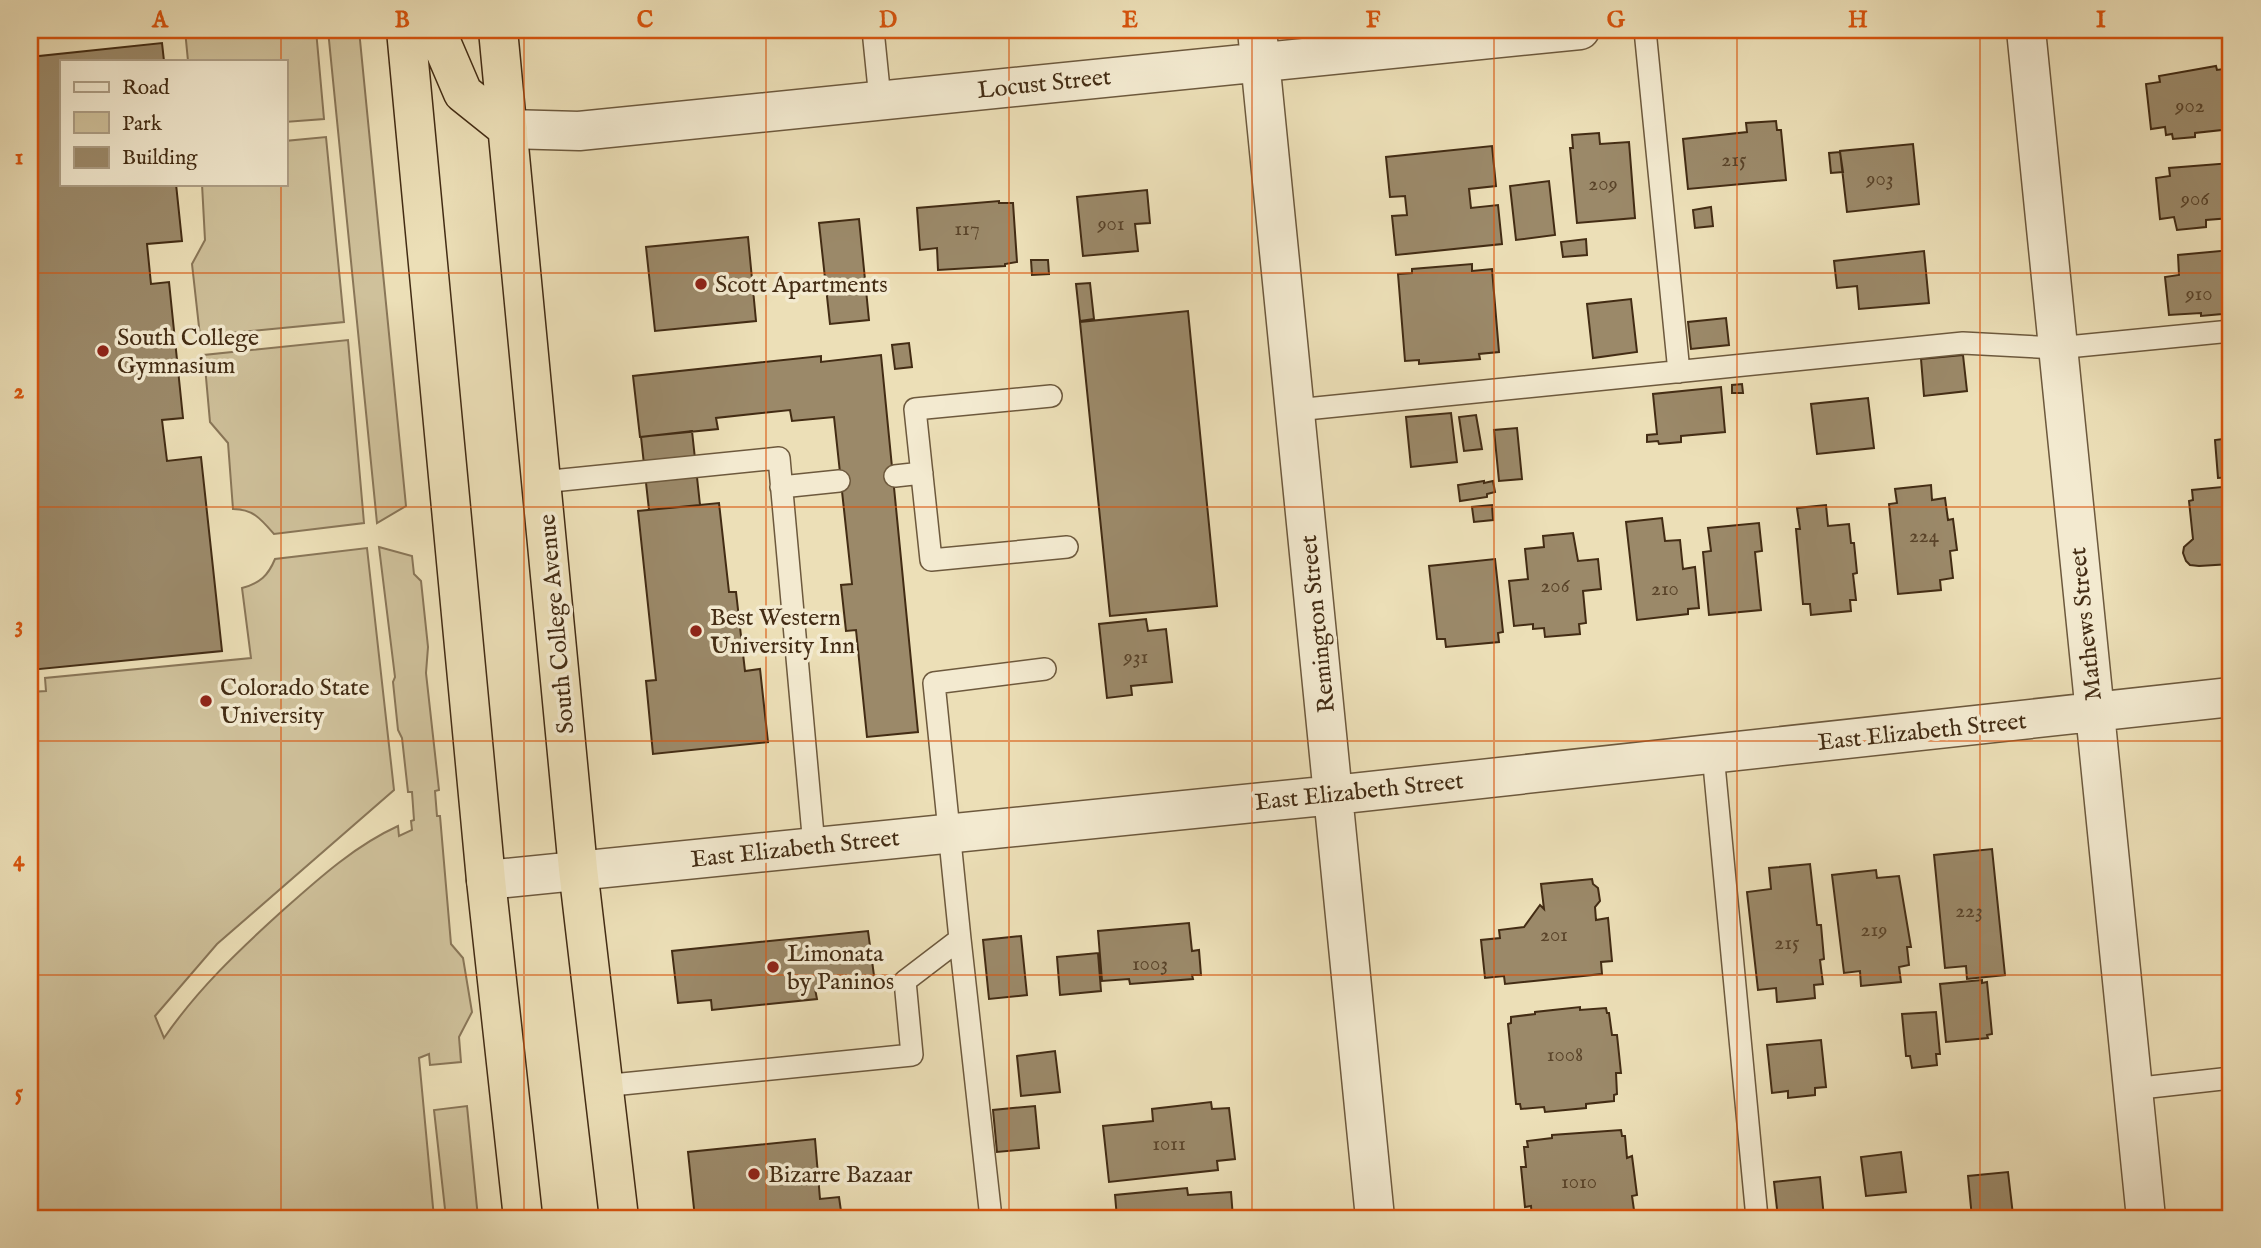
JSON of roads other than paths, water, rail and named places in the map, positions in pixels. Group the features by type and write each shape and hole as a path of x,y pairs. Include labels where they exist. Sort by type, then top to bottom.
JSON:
{"highway":[{"path":"405,30 486,880 523,1218"},
{"path":"436,30 463,93 508,129"},
{"name":"South College Avenue","path":"498,30 578,869 619,1218"}],"street":[{"name":"Locust Street","path":"508,129 579,131 880,99 1259,46 1580,30"},
{"name":"Mathews Street","path":"2026,30 2146,1218"},
{"name":"Remington Street","path":"1259,46 1375,1218"},
{"name":"East Elizabeth Street","path":"486,880 1334,795 2231,697"}],"lane":[{"path":"873,30 880,99"},
{"path":"1645,30 1679,372"},
{"path":"1296,410 1963,343 2057,348 2231,331"},
{"path":"1051,396 915,409 931,560 1066,547"},
{"path":"542,482 779,458 814,846"},
{"path":"895,476 922,473"},
{"path":"781,487 839,481"},
{"path":"991,1218 934,682 1045,669"},
{"path":"1713,754 1758,1218"},
{"path":"602,1086 912,1055 905,981 960,939"},
{"path":"2132,1088 2231,1078"}],"place":[{"name":"Scott Apartments","path":"701,284"},
{"name":"South College Gymnasium","path":"103,351"},
{"name":"Best Western University Inn","path":"696,631"},
{"name":"Colorado State University","path":"206,701"},
{"name":"Limonata by Paninos","path":"773,967"},
{"name":"Bizarre Bazaar","path":"754,1174"}]}
